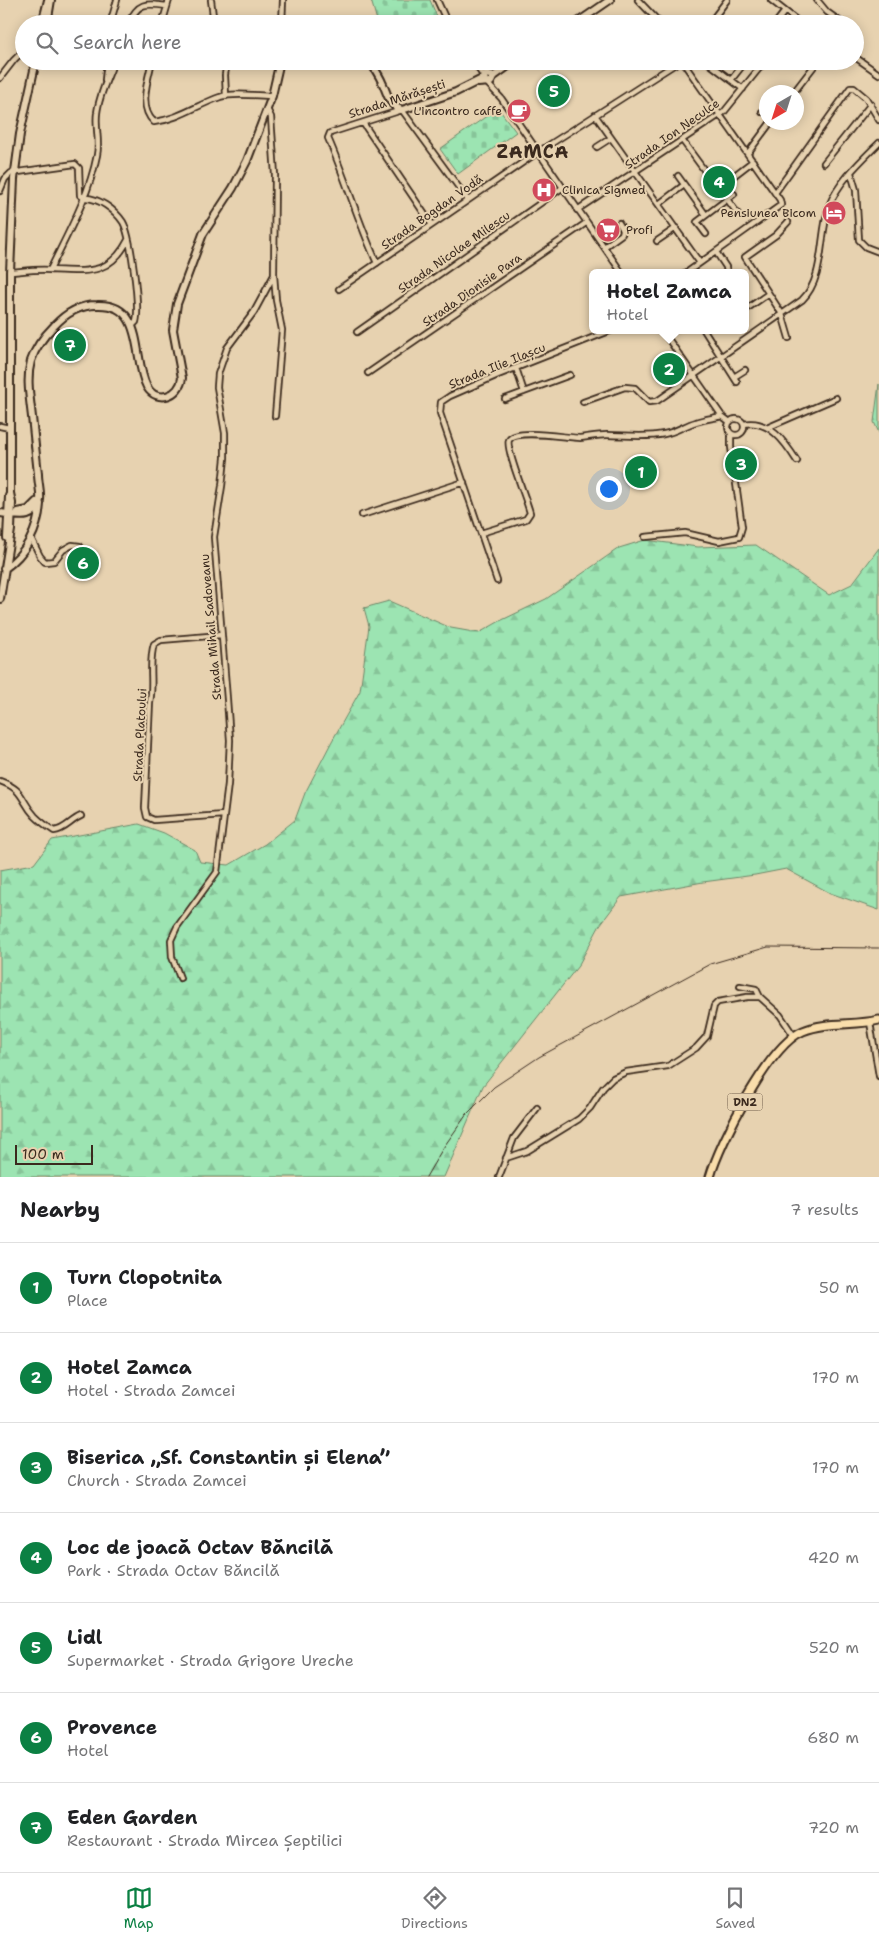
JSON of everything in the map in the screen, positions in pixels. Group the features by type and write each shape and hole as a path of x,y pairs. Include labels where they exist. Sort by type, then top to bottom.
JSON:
{"main road":[{"name":"DN2","path":"710,1177 718,1155 756,1083 781,1048 794,1036 803,1031 823,1025 879,1020"}],"street":[{"path":"45,15 49,0"},
{"path":"48,15 49,0"},
{"path":"113,15 117,0"},
{"path":"164,15 170,0"},
{"path":"211,0 213,15"},
{"path":"283,15 284,0"},
{"path":"437,0 444,15"},
{"path":"588,15 610,0"},
{"path":"638,0 652,15"},
{"path":"716,15 727,0"},
{"path":"771,0 790,15"},
{"path":"817,0 831,15"},
{"path":"134,15 139,7 144,4 167,6"},
{"path":"782,15 785,11"},
{"path":"0,78 15,60"},
{"path":"864,63 879,74"},
{"path":"0,598 7,551 10,492 10,272 14,172 34,70"},
{"path":"103,90 106,70"},
{"path":"50,270 84,198 98,154 97,115 100,98 111,70"},
{"path":"151,70 145,104 148,117 154,122 167,120 221,96 272,96"},
{"path":"226,70 226,96"},
{"path":"4,569 18,558 31,538 38,520 40,500 29,390 32,360 38,347 49,331 65,316 88,306 109,306 119,310 132,326 144,380 148,389 160,397 176,392 181,385 182,378 172,330 176,304 203,234 240,175 272,96 278,70"},
{"path":"376,70 383,82 390,102 402,110 468,200"},
{"path":"481,70 619,269"},
{"name":"Strada Mărășești","path":"377,263 358,221 348,184 328,138 329,134 363,124 472,85 502,70"},
{"name":"Strada Bogdan Vodă","path":"339,289 538,152 667,70"},
{"path":"688,70 748,153 780,200 781,205 692,269"},
{"path":"716,70 743,89"},
{"path":"731,80 739,70"},
{"name":"Strada Ion Neculce","path":"578,210 721,114 757,70"},
{"path":"799,85 811,70"},
{"path":"775,193 850,88 858,91 871,104 879,120"},
{"path":"824,163 871,104"},
{"name":"Strada Mihail Sadoveanu","path":"267,109 271,117 275,175 274,275 276,300 282,330 275,416"},
{"path":"595,115 700,263"},
{"path":"363,124 432,225"},
{"path":"748,153 765,130"},
{"path":"597,147 610,138"},
{"path":"682,140 707,174"},
{"path":"583,402 626,387 635,388 645,400 654,402 802,300 812,287 816,277 823,227 829,206 836,192 851,173 879,143"},
{"path":"722,175 727,181 753,161"},
{"path":"0,191 7,175 14,172 75,164 79,168 80,195 84,198 96,200 109,208 122,220 127,231 135,280 137,316 136,322 132,326"},
{"path":"851,173 856,190 859,240 866,247 879,252"},
{"path":"678,176 706,215"},
{"path":"659,204 684,185"},
{"name":"Strada Nicolae Milescu","path":"358,332 562,188"},
{"path":"706,234 697,222 734,194"},
{"path":"727,199 738,214"},
{"path":"788,222 776,235 745,257 782,314 789,338"},
{"name":"Strada Dionisie Para","path":"368,373 586,223"},
{"path":"604,247 622,234 623,230 619,223"},
{"path":"657,242 676,228"},
{"path":"10,272 50,270 76,272 102,267 118,257 128,239"},
{"path":"716,252 726,269"},
{"name":"Strada Mihail Sadoveanu","path":"180,978 172,957 171,940 177,927 217,872 230,740 214,537 222,486 225,446 217,387 218,374 227,348 254,312 274,275"},
{"path":"749,307 768,294"},
{"name":"Strada Ilie Ilașcu","path":"497,580 440,413 441,402 450,396 516,368 602,334"},
{"path":"665,334 722,416 730,422"},
{"path":"707,334 736,380 745,370"},
{"path":"516,368 524,392"},
{"path":"505,399 570,375"},
{"path":"769,428 836,398"},
{"path":"481,532 526,519 530,513 527,499 508,450 509,440 512,437 538,434 579,438 604,435 651,436 663,434 697,421 722,416"},
{"path":"730,422 738,419 744,424 769,428 778,435 797,461"},
{"path":"645,537 685,532 719,542 739,537 742,527 731,447 732,434 728,427 730,422"},
{"path":"732,434 740,435 744,430 744,424"},
{"path":"0,426 9,428"},
{"path":"362,515 464,482"},
{"path":"8,514 24,512 32,508 37,499 38,483"},
{"path":"8,514 31,514 36,509 40,500"},
{"path":"31,538 42,560 48,563 54,561 64,550 72,545 80,546 83,553"},
{"name":"Strada Platoului","path":"221,635 161,640 154,644 152,651 153,690 150,702 145,808 147,817 154,820 224,815"},
{"path":"0,780 15,787 36,817 54,831 60,831 81,816"},
{"path":"740,986 756,989 760,997 780,1015 794,1036"},
{"path":"506,1158 526,1151 579,1119 613,1078 626,1072 668,1066 696,1048 707,1036 714,1006 718,1002 760,997"},
{"path":"870,1022 879,1076"},
{"path":"499,1177 514,1138 537,1108"}],"green space":[{"path":"371,0 430,0 436,15 375,15"},
{"path":"498,108 516,132 458,174 440,149"},
{"path":"718,171 728,186 719,192 709,177"},
{"path":"879,384 879,433 874,422"},
{"path":"645,540 698,547 756,545 829,595 852,584 879,548 879,910 830,893 786,869 621,897 600,925 578,966 483,1086 444,1177 0,1177 0,870 34,864 52,840 139,824 164,833 195,850 200,862 229,865 265,844 295,820 305,793 360,691 369,626 364,608 389,601 451,628 479,633 546,599 619,548"}],"railway":[{"path":"426,1177 443,1148 467,1114 494,1087 539,1057 710,964 768,947 879,948"}],"place":[{"name":"Lidl","path":"554,91"},
{"name":"L'incontro caffe","path":"519,111"},
{"name":"Loc de joacă Octav Băncilă","path":"719,182"},
{"name":"Clinica Sigmed","path":"544,190"},
{"name":"Pensiunea Bicom","path":"834,213"},
{"name":"Profi","path":"608,230"},
{"name":"Eden Garden","path":"70,345"},
{"name":"Hotel Zamca","path":"669,369"},
{"name":"Biserica „Sf. Constantin și Elena”","path":"741,464"},
{"name":"Turn Clopotnita","path":"641,472"},
{"name":"Provence","path":"83,563"}],"district":[{"name":"ZAMCA","path":"533,152"}]}
